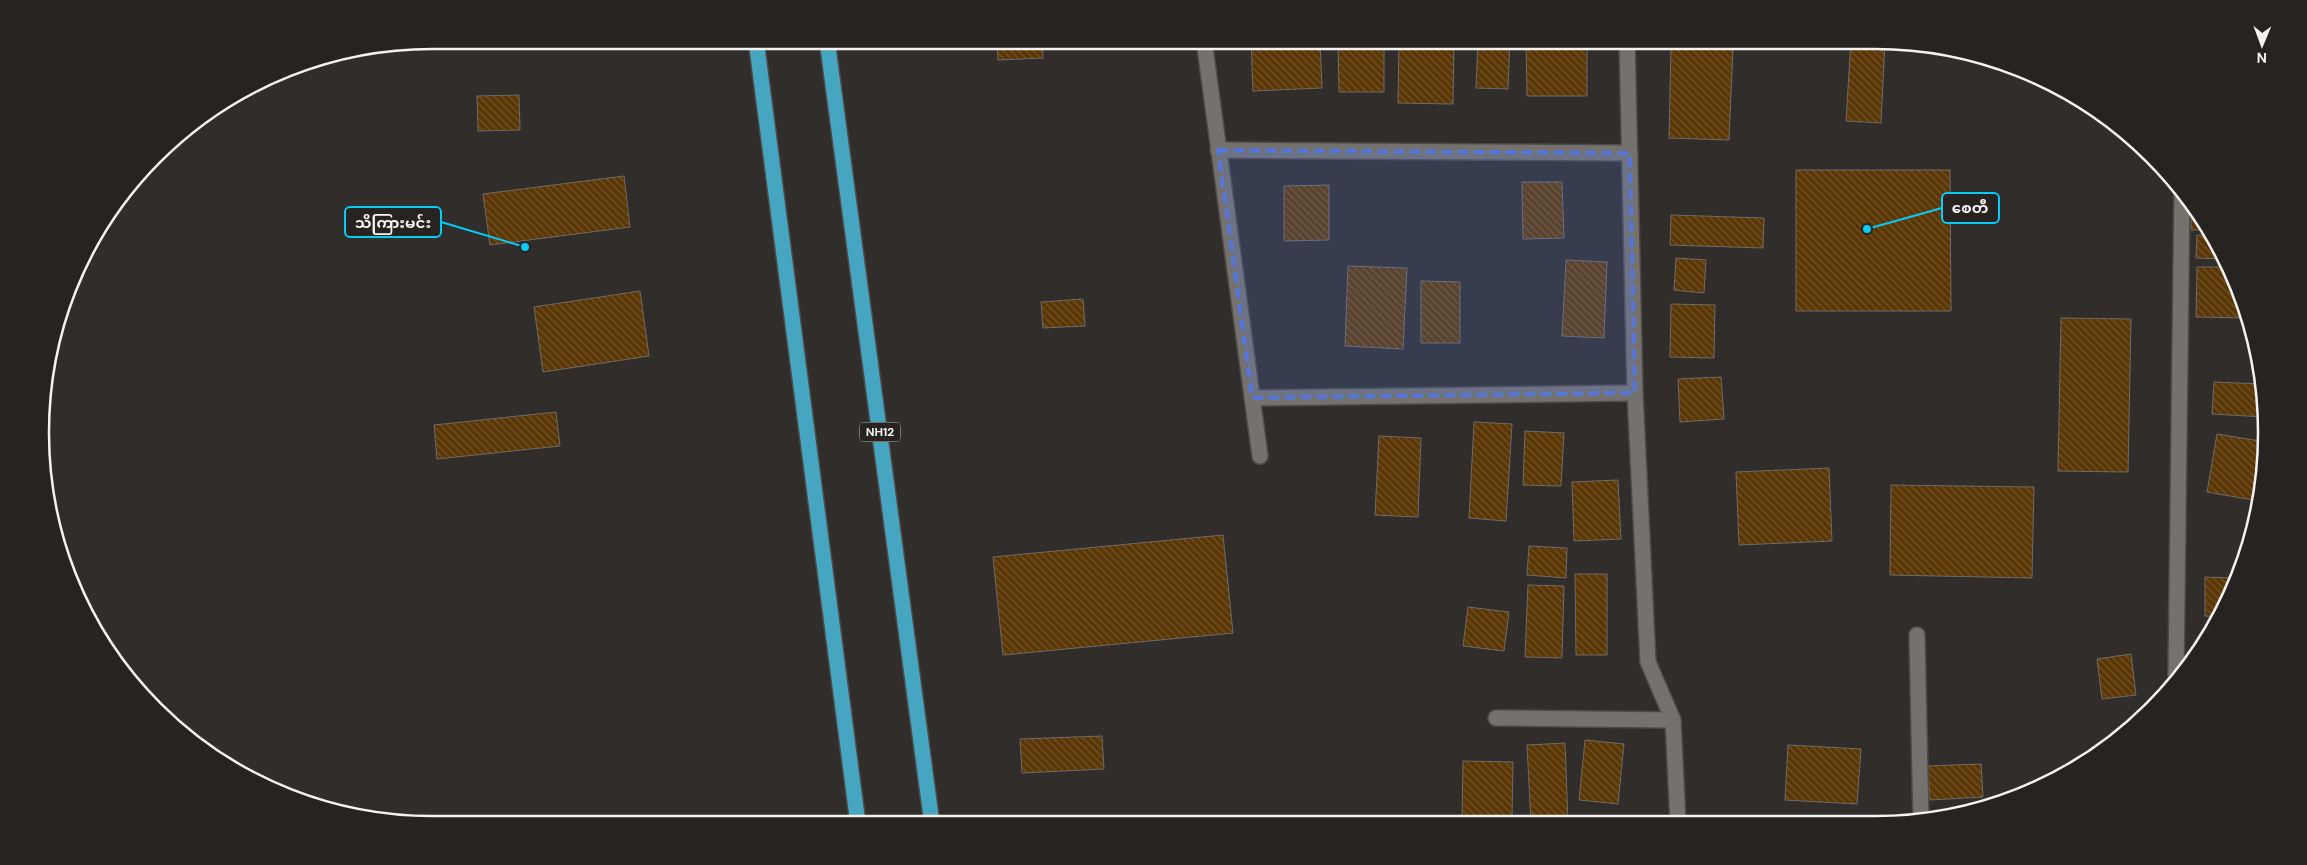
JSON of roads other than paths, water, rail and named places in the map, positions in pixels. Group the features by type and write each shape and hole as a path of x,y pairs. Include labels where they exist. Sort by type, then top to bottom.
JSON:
{"highway":[{"path":"757,49 857,816"},
{"name":"NH12","path":"828,49 931,816"}],"street":[{"path":"1205,49 1260,456"},
{"path":"1627,49 1635,393 1648,662 1673,720 1678,816"},
{"path":"1218,150 1630,153"},
{"path":"2176,670 2182,203"},
{"path":"1252,398 1635,393"},
{"path":"1917,635 1921,813"},
{"path":"1496,718 1673,720"}],"place":[{"name":"စေတီ","path":"1867,229"},
{"name":"သိကြားမင်း","path":"525,247"}]}
